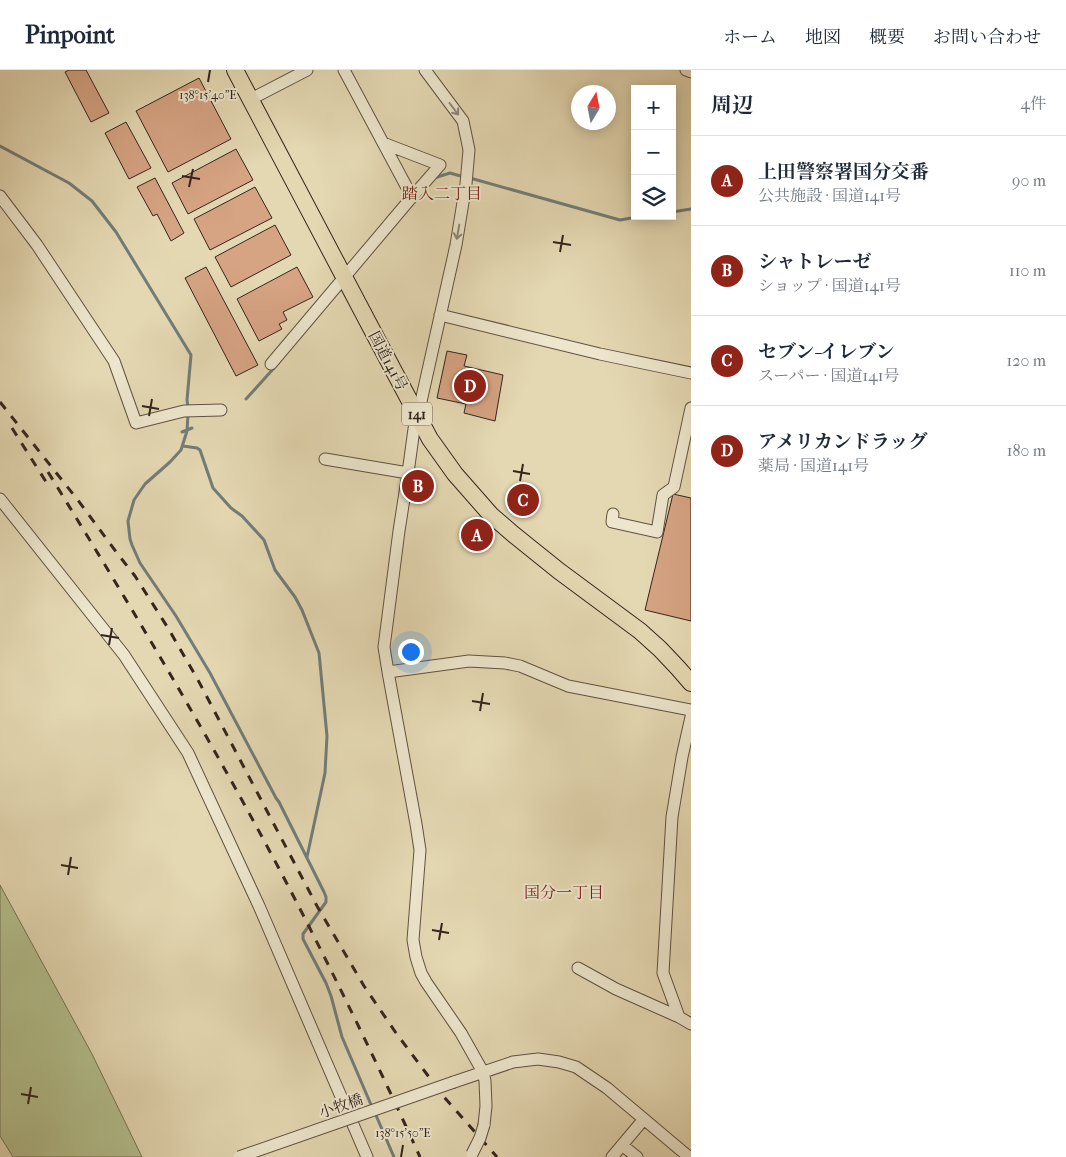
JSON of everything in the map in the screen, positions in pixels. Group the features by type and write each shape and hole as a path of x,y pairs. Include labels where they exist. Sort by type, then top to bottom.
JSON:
{"highway":[{"name":"国道141号","path":"235,70 430,438 455,474 491,515 512,534 558,571 640,631 689,677"}],"street":[{"path":"251,99 307,70"},
{"path":"344,70 412,197"},
{"path":"425,70 463,121 469,150 468,171 456,245 417,414 384,647 420,850 413,930 416,957 426,982 461,1033 484,1072 486,1100 484,1125 472,1156"},
{"path":"686,70 691,72"},
{"path":"271,364 440,165 383,144"},
{"path":"0,196 37,246 114,361 136,423 188,411 221,410"},
{"path":"440,315 600,354 691,373"},
{"path":"613,514 612,522 657,532 663,494 674,487 691,408"},
{"path":"325,459 408,473"},
{"path":"0,499 124,655 188,753 259,906 367,1157"},
{"path":"388,672 469,661 505,663 520,666 568,686 691,710"},
{"path":"679,1017 663,973 672,817 691,717"},
{"path":"578,968 616,989 691,1024"},
{"name":"小牧橋","path":"239,1157 513,1062 538,1059 576,1067 590,1076 689,1157"},
{"path":"612,1157 644,1119"},
{"path":"622,1145 637,1157"}],"green space":[{"path":"0,885 92,1054 142,1157 13,1157 0,1136"}],"building":[{"path":"69,70 86,70 109,113 91,122 65,72"},
{"path":"199,78 231,139 168,172 136,111"},
{"path":"126,122 151,168 129,179 105,133"},
{"path":"236,149 253,180 188,214 172,183"},
{"path":"155,178 184,233 171,241 157,214 153,216 137,187"},
{"path":"255,187 272,218 210,250 194,219"},
{"path":"275,225 291,255 231,287 215,257"},
{"path":"206,267 258,365 236,376 185,278"},
{"path":"297,267 313,297 283,312 287,320 279,324 282,329 259,341 237,299"},
{"path":"447,351 467,355 464,366 503,375 495,421 464,413 466,404 437,398"},
{"path":"673,494 691,498 691,621 645,610"}],"waterway":[{"path":"0,146 69,183 92,201 116,232 191,355 188,408"},
{"path":"434,178 450,173 464,177"},
{"path":"470,178 620,220 631,218"},
{"path":"676,211 691,209"},
{"path":"246,399 274,368"},
{"path":"188,414 187,431 181,450 145,484 134,500 128,521 130,539 140,563 176,616 210,673 279,802 324,892 326,902 303,934 303,939 326,983 342,1037 372,1107"},
{"path":"182,432 192,428"},
{"path":"183,446 200,450 213,488 264,540 275,570 302,610 319,653 327,736 325,773 307,857"},
{"path":"375,1113 394,1157"}],"railway":[{"path":"0,402 135,576 198,680 317,906 364,986 396,1033 444,1097 497,1157"},
{"path":"12,428 48,485"},
{"path":"48,472 177,685 268,848 345,998 420,1157"}],"place":[{"name":"アメリカンドラッグ","path":"470,386"},
{"name":"シャトレーゼ","path":"418,486"},
{"name":"セブン-イレブン","path":"523,500"},
{"name":"上田警察署国分交番","path":"477,535"}],"district":[{"name":"踏入二丁目","path":"442,193"},
{"name":"国分一丁目","path":"564,892"}]}
